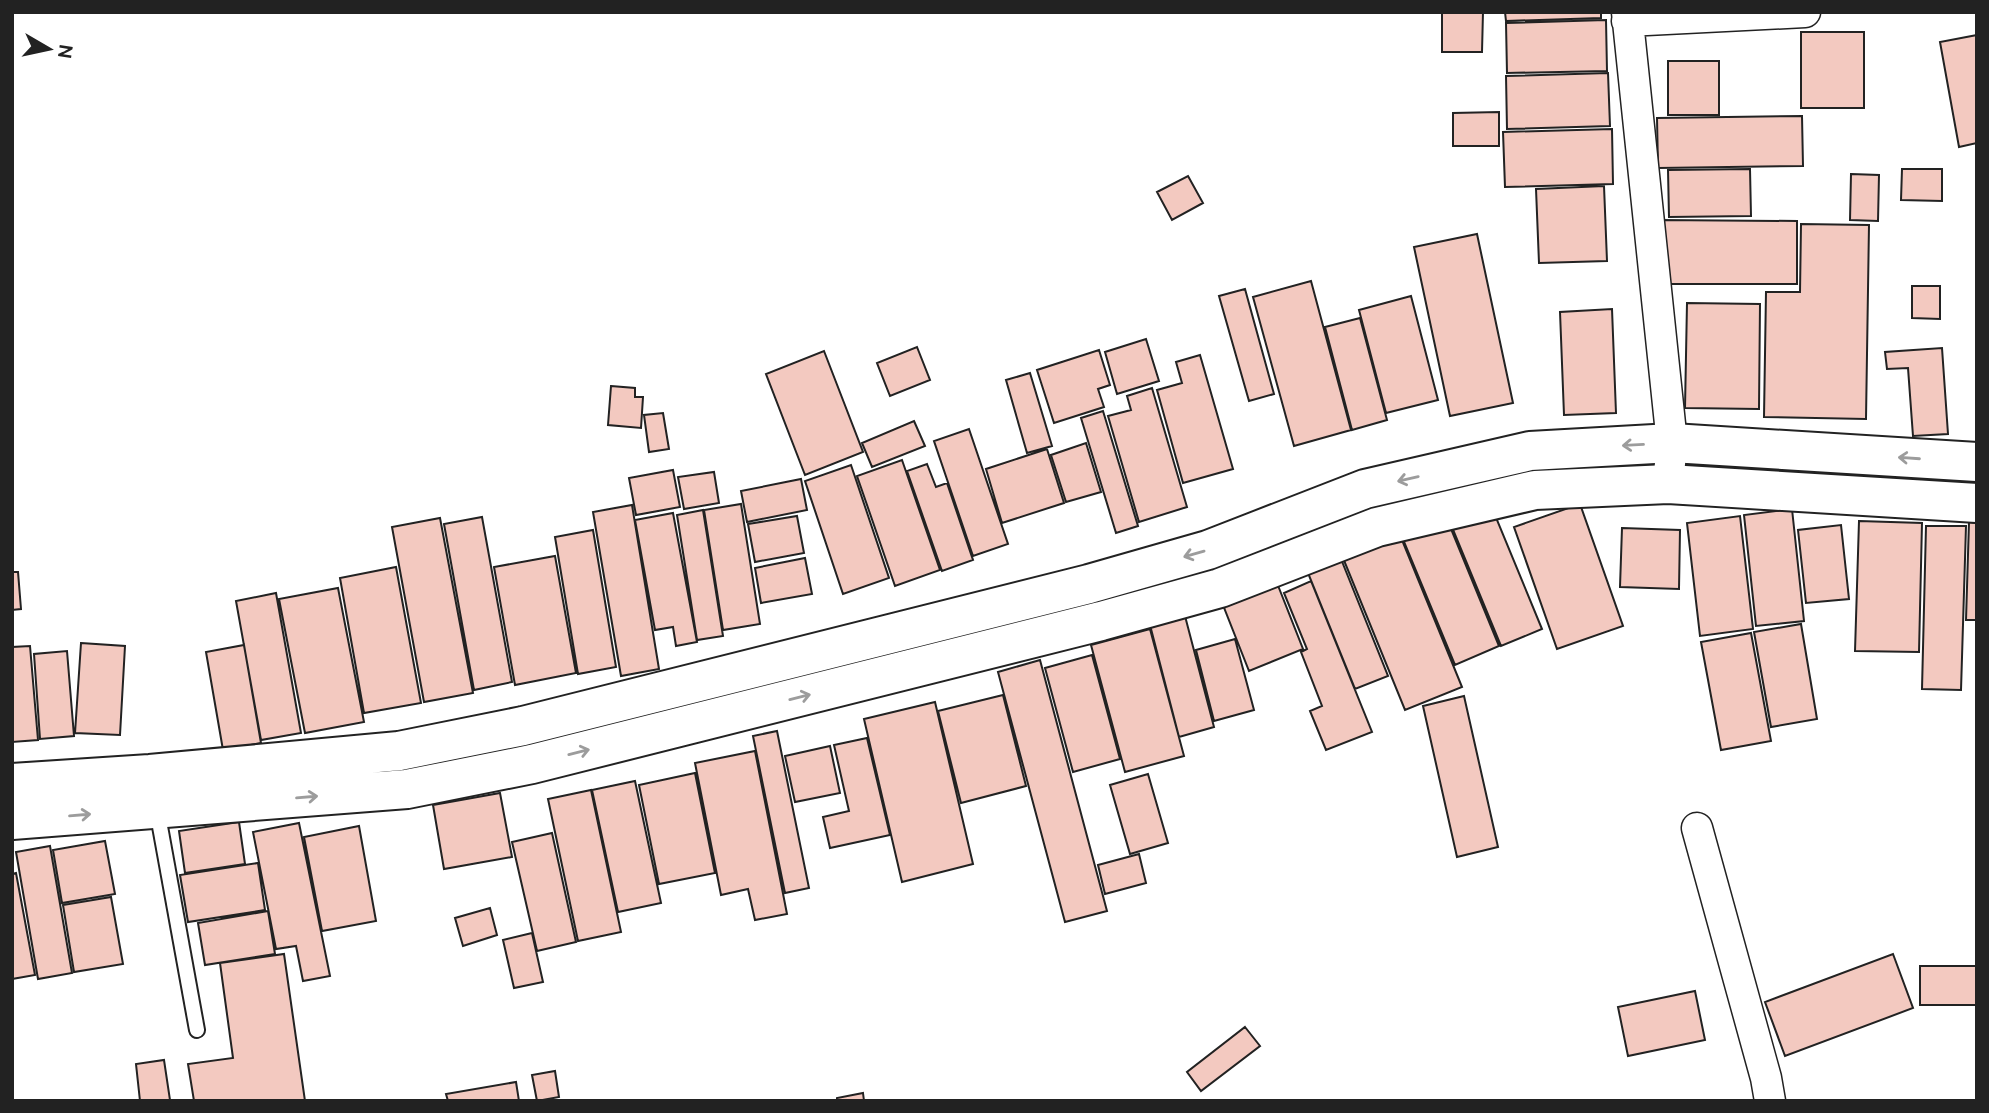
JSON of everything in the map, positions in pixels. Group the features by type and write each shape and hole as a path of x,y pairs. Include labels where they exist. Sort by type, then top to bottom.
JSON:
{"main road":[{"path":"12,820 153,791 399,751 523,726 1089,584 1208,550 1365,489 1530,451 1672,443 1977,462"},
{"path":"12,783 153,791 407,789 532,764 1101,621 1220,587 1377,527 1535,490 1668,484 1977,503"},
{"path":"1089,584 1101,621"},
{"path":"523,726 532,764"}],"street":[{"path":"1668,484 1672,443 1627,17 1805,12"},
{"path":"1697,828 1770,1101"}],"lane":[{"path":"153,791 197,1030"}],"building":[{"path":"1483,12 1482,52 1442,52 1442,13"},
{"path":"1505,12 1601,12 1601,18 1506,21"},
{"path":"1606,20 1607,71 1507,73 1506,23"},
{"path":"1801,32 1864,32 1864,108 1801,108"},
{"path":"1977,35 1977,143 1959,147 1940,42"},
{"path":"1668,61 1719,61 1719,115 1668,115"},
{"path":"1608,73 1610,126 1507,129 1506,76"},
{"path":"1499,112 1499,146 1453,146 1453,113"},
{"path":"1802,116 1803,166 1658,168 1657,118"},
{"path":"1612,129 1613,184 1505,187 1503,132"},
{"path":"1750,169 1751,216 1669,217 1668,170"},
{"path":"1902,169 1942,169 1942,201 1901,200"},
{"path":"1851,174 1879,175 1878,221 1850,220"},
{"path":"1188,176 1203,203 1172,220 1157,192"},
{"path":"1604,186 1607,261 1539,263 1536,189"},
{"path":"1659,220 1797,221 1797,284 1659,284"},
{"path":"1801,224 1869,225 1866,419 1764,417 1766,292 1800,292"},
{"path":"1477,234 1513,403 1450,416 1414,247"},
{"path":"1311,281 1351,430 1294,446 1253,297"},
{"path":"1912,286 1940,286 1940,319 1912,318"},
{"path":"1245,289 1274,394 1249,401 1219,296"},
{"path":"1411,296 1438,400 1386,413 1359,310"},
{"path":"1687,303 1760,304 1759,409 1685,408"},
{"path":"1612,309 1616,413 1564,415 1560,312"},
{"path":"1360,318 1387,420 1352,430 1325,327"},
{"path":"1146,339 1159,381 1117,394 1105,352"},
{"path":"917,347 930,380 890,396 877,363"},
{"path":"1942,348 1948,434 1913,436 1908,368 1887,369 1885,352"},
{"path":"1099,350 1110,385 1098,389 1104,407 1054,423 1037,370"},
{"path":"824,351 863,452 805,475 766,374"},
{"path":"1200,355 1233,469 1183,483 1157,390 1182,383 1176,362"},
{"path":"1030,373 1052,446 1027,453 1006,380"},
{"path":"611,386 635,388 635,397 643,397 641,428 608,425"},
{"path":"1152,388 1187,507 1139,522 1108,416 1131,410 1127,396"},
{"path":"1103,411 1138,526 1116,533 1081,418"},
{"path":"663,413 669,449 649,452 644,415"},
{"path":"914,421 925,446 872,467 862,443"},
{"path":"969,429 1008,544 973,556 934,441"},
{"path":"1086,443 1101,492 1066,502 1051,455"},
{"path":"1047,449 1064,503 1002,523 986,469"},
{"path":"902,460 940,570 895,586 857,476"},
{"path":"927,464 936,487 947,483 973,560 942,571 907,471"},
{"path":"851,465 889,578 843,594 805,481"},
{"path":"673,470 680,507 636,515 629,478"},
{"path":"714,472 719,503 684,509 678,477"},
{"path":"801,479 807,510 747,522 741,491"},
{"path":"1490,503 1542,629 1501,646 1449,520"},
{"path":"741,504 760,624 723,630 704,510"},
{"path":"1580,504 1623,626 1557,649 1514,527"},
{"path":"632,505 659,669 621,676 593,512"},
{"path":"1792,509 1804,621 1756,626 1744,515"},
{"path":"703,510 723,636 697,640 677,515"},
{"path":"673,513 697,642 676,646 673,627 655,630 635,520"},
{"path":"797,516 804,553 755,562 748,524"},
{"path":"1740,516 1753,629 1700,636 1687,523"},
{"path":"482,517 512,682 474,690 444,524"},
{"path":"440,518 473,693 424,702 392,527"},
{"path":"1447,519 1499,646 1455,665 1402,537"},
{"path":"1859,521 1922,523 1919,652 1855,651"},
{"path":"1969,522 1977,523 1977,620 1966,620"},
{"path":"1841,525 1849,599 1806,603 1798,530"},
{"path":"1926,526 1966,526 1961,690 1922,689"},
{"path":"1622,528 1680,530 1679,589 1620,587"},
{"path":"593,530 616,667 578,674 555,537"},
{"path":"1400,535 1462,687 1405,710 1343,558"},
{"path":"555,556 576,673 515,685 494,567"},
{"path":"805,558 812,594 761,603 755,568"},
{"path":"1341,559 1388,676 1355,689 1308,573"},
{"path":"396,567 421,703 364,713 340,578"},
{"path":"12,572 18,572 21,609 12,610"},
{"path":"1311,581 1372,732 1326,750 1310,711 1322,706 1301,652 1307,649 1284,593"},
{"path":"1277,583 1303,649 1249,671 1223,605"},
{"path":"338,588 364,722 305,733 279,599"},
{"path":"276,593 301,733 261,740 236,601"},
{"path":"1185,616 1214,727 1179,737 1150,625"},
{"path":"1801,624 1817,719 1771,727 1754,632"},
{"path":"1150,629 1184,756 1125,772 1091,645"},
{"path":"1751,633 1771,741 1721,750 1701,642"},
{"path":"1235,639 1254,710 1214,721 1196,650"},
{"path":"81,643 125,646 120,735 75,733"},
{"path":"244,645 261,743 223,750 206,652"},
{"path":"30,646 38,740 12,742 12,647"},
{"path":"67,651 74,736 40,739 34,654"},
{"path":"1092,655 1120,759 1073,772 1045,668"},
{"path":"1040,660 1107,911 1065,922 998,672"},
{"path":"1003,695 1026,786 961,803 938,711"},
{"path":"1464,696 1498,847 1457,857 1423,706"},
{"path":"935,702 973,864 902,882 864,719"},
{"path":"777,731 809,888 785,893 753,736"},
{"path":"867,738 890,835 830,848 823,817 849,811 834,745"},
{"path":"830,746 840,793 795,802 785,756"},
{"path":"755,751 787,914 755,920 748,889 721,895 695,763"},
{"path":"695,773 715,873 659,884 639,785"},
{"path":"1148,774 1168,843 1130,854 1110,785"},
{"path":"635,781 661,903 618,912 592,790"},
{"path":"591,790 621,932 578,941 548,799"},
{"path":"500,793 512,857 444,869 433,805"},
{"path":"239,822 245,864 185,873 179,831"},
{"path":"299,823 330,976 303,981 296,946 276,949 253,832"},
{"path":"359,826 376,921 322,931 304,837"},
{"path":"552,833 576,942 537,951 512,842"},
{"path":"105,841 115,894 62,903 53,850"},
{"path":"50,846 72,973 38,979 16,852"},
{"path":"1139,854 1146,883 1105,894 1098,865"},
{"path":"258,863 265,910 188,922 180,875"},
{"path":"16,873 35,975 12,979 12,874"},
{"path":"111,897 123,964 74,972 63,905"},
{"path":"490,908 497,935 463,946 455,918"},
{"path":"268,911 275,954 205,965 198,923"},
{"path":"532,933 543,982 514,988 503,940"},
{"path":"284,954 305,1101 194,1101 188,1064 233,1058 220,963"},
{"path":"1893,954 1913,1008 1785,1056 1765,1002"},
{"path":"1920,966 1976,966 1976,1005 1920,1005"},
{"path":"1695,991 1705,1040 1628,1056 1618,1007"},
{"path":"1245,1027 1260,1046 1201,1091 1187,1072"},
{"path":"164,1060 170,1100 140,1101 136,1064"},
{"path":"555,1071 559,1097 537,1101 532,1075"},
{"path":"516,1082 519,1101 448,1101 446,1094"},
{"path":"863,1093 864,1101 837,1101 837,1098"}]}
